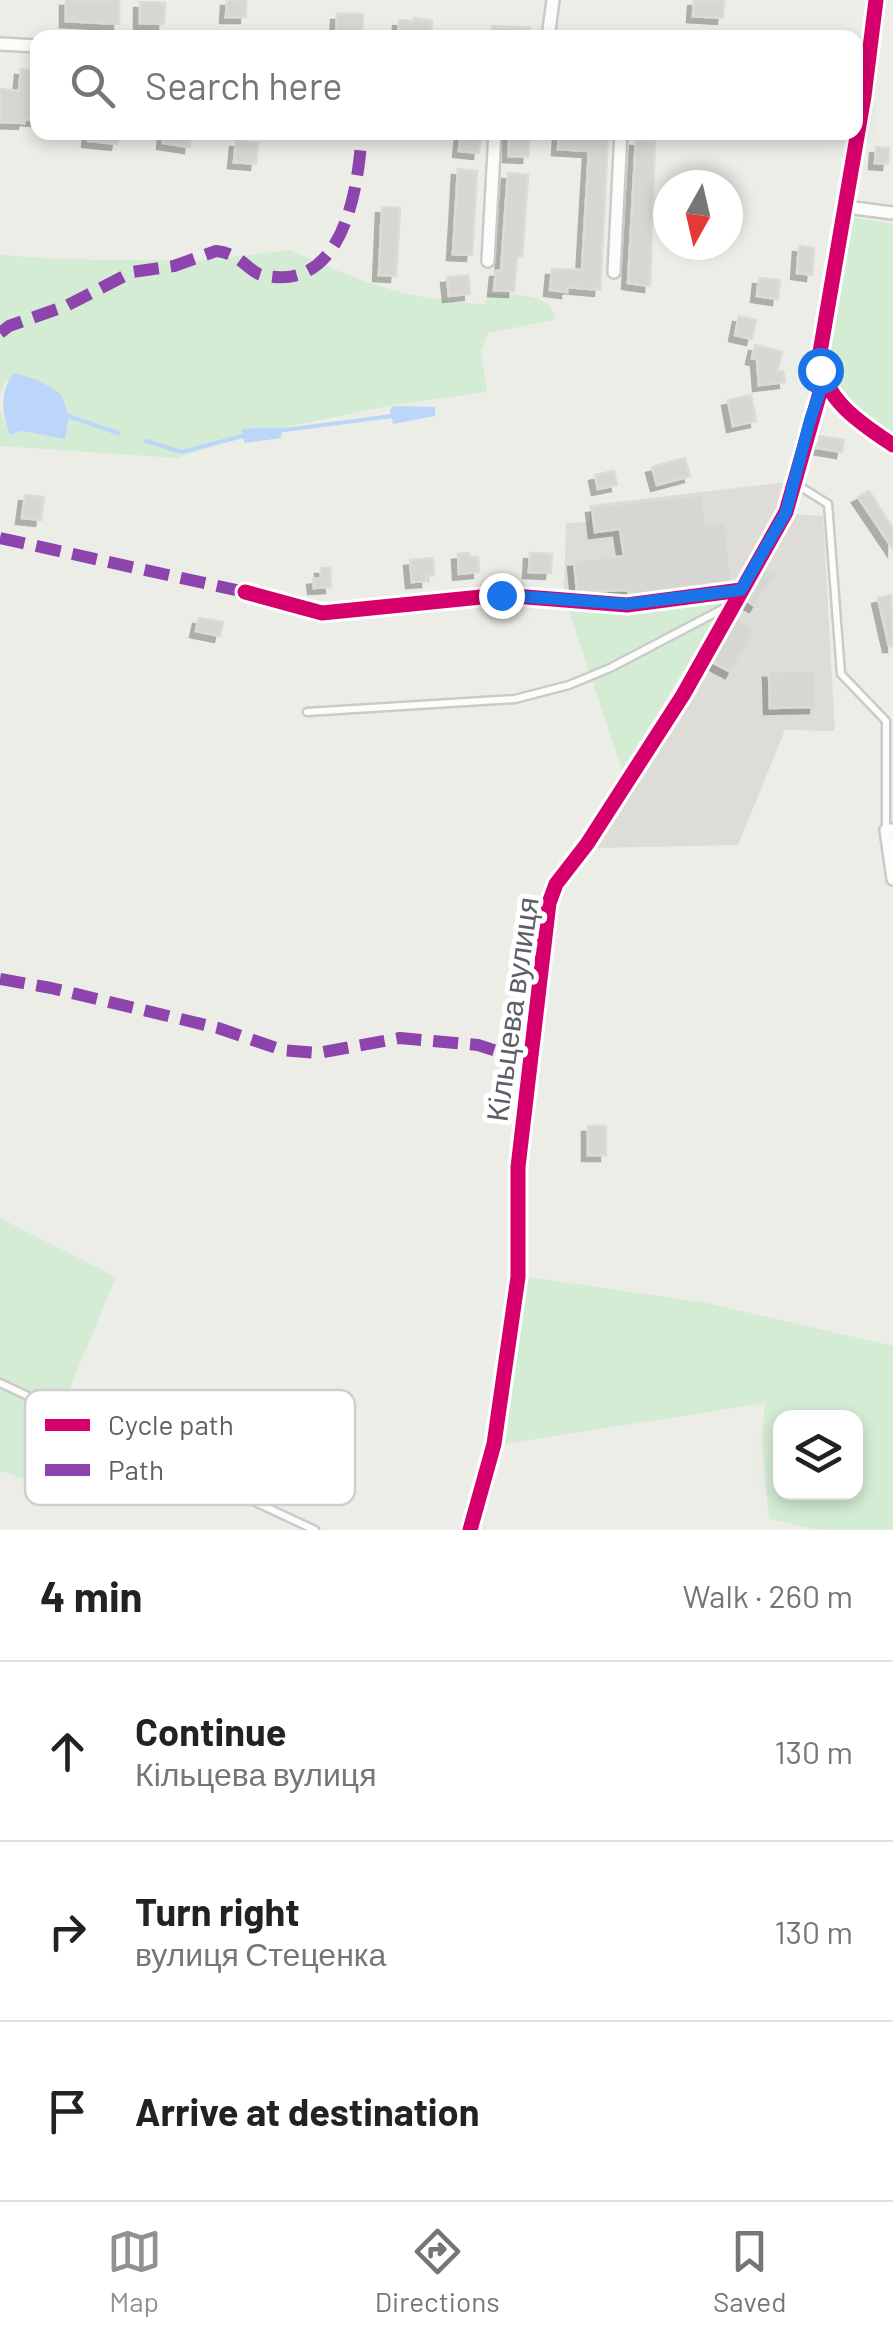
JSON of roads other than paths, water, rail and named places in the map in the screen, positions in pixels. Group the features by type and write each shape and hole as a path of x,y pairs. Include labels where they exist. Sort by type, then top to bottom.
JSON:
{"street":[{"path":"549,30 553,0"},
{"name":"Кільцева вулиця","path":"863,89 876,0"},
{"path":"0,44 30,46"},
{"path":"488,261 495,140"},
{"path":"614,272 621,140"},
{"name":"Кільцева вулиця","path":"470,1530 494,1444 518,1277 518,1167 549,903 556,884 587,844 683,696 786,512 823,382 819,358 856,140"},
{"path":"846,206 893,213"},
{"path":"823,382 864,425 893,445"},
{"path":"246,592 322,613 501,595 627,604 741,590"},
{"path":"889,830 893,879"}],"lane":[{"path":"796,484 828,504 840,674 886,721 889,830"},
{"path":"307,712 515,699 568,685 610,668 734,603"},
{"path":"0,1383 25,1395"},
{"path":"261,1505 315,1530"}],"water":[{"path":"14,373 38,380 61,394 69,416 65,439 21,431 10,435 3,402"},
{"path":"393,406 435,407 435,416 393,424"},
{"path":"282,428 281,438 244,443 242,429"}],"waterway":[{"path":"65,415 118,433"},
{"path":"277,431 392,416"},
{"path":"146,441 181,452 243,436"}]}
